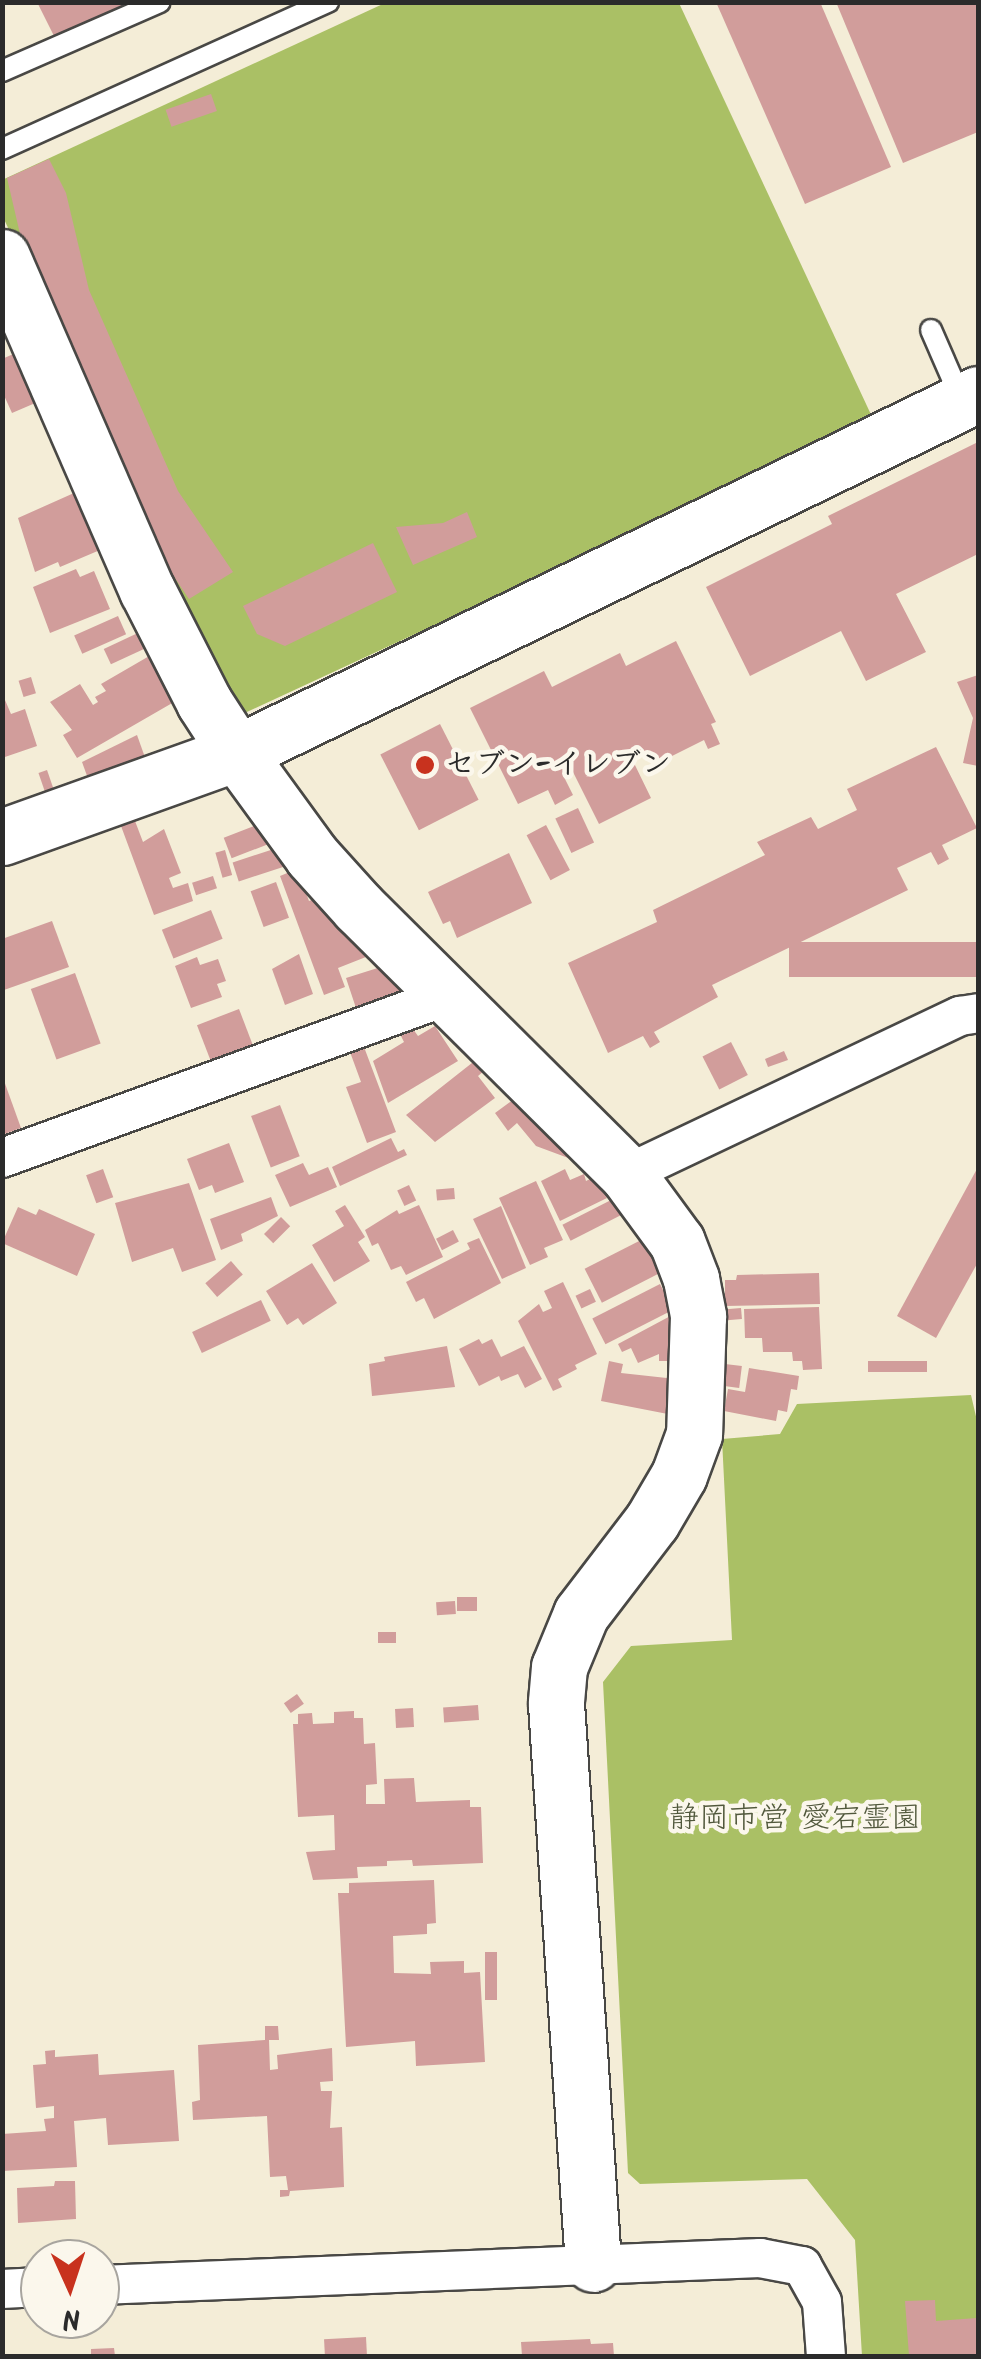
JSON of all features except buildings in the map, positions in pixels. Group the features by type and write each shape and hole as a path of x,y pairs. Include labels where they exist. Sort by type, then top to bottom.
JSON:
{"street":[{"path":"6,276 147,590 204,702 237,754 312,856 628,1174 677,1242 691,1279 698,1316 699,1386 694,1434 652,1522 582,1614 559,1667 556,1704 593,2264"},
{"path":"2,837 237,754 970,398"},
{"path":"2,1158 448,996"},
{"path":"628,1174 960,1016 978,1013"},
{"path":"120,2283 760,2258 802,2266 822,2302 826,2356"}],"lane":[{"path":"2,71 160,2"},
{"path":"2,148 328,2"},
{"path":"931,330 970,398"}],"green space":[{"path":"385,3 679,3 874,421 236,717 3,217 2,180"},
{"name":"静岡市営 愛宕霊園","path":"971,1395 978,1425 978,2356 862,2356 855,2240 807,2179 640,2184 628,2173 603,1682 631,1646 732,1640 722,1439 780,1434 797,1404"}],"place":[{"name":"セブン-イレブン","path":"425,765"}]}
